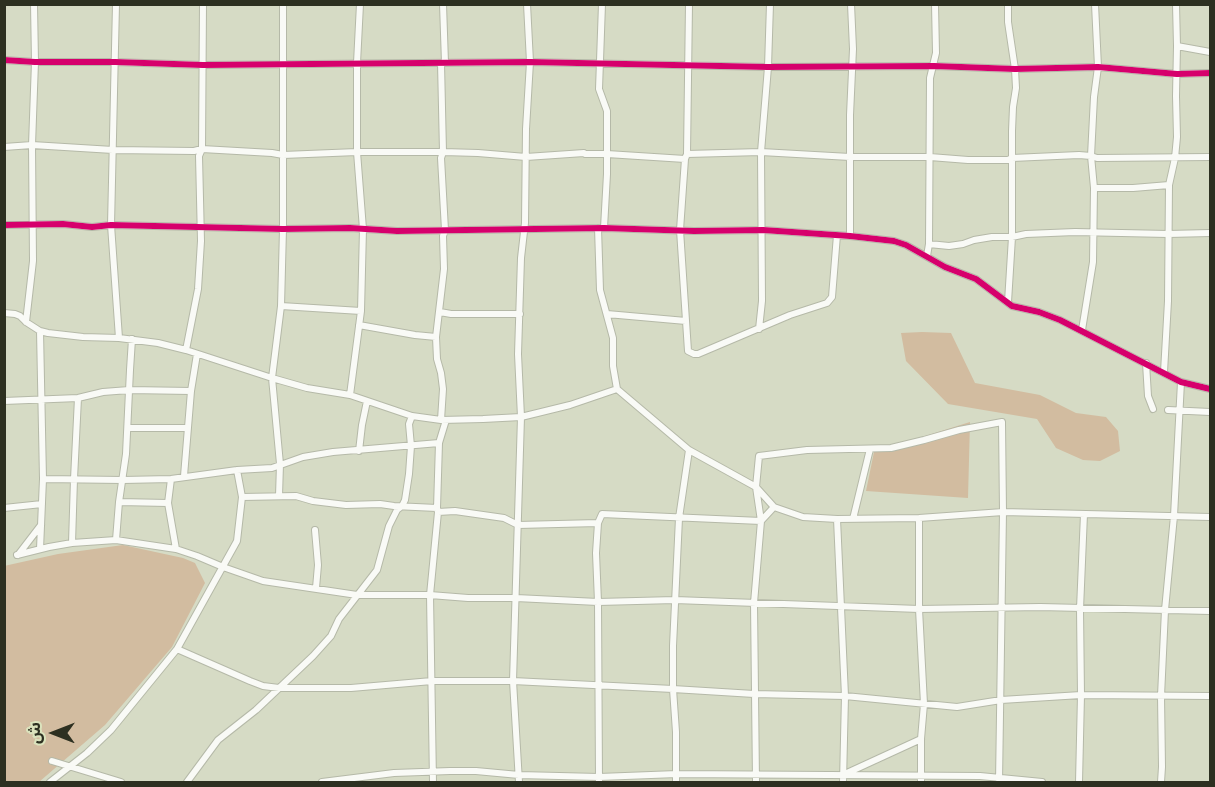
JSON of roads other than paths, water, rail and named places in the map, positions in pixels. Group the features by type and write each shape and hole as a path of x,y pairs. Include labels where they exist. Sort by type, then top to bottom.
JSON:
{"street":[{"path":"26,322 33,261 34,225 32,145 35,62 34,4"},
{"path":"116,4 111,225 120,338"},
{"path":"186,350 198,289 203,4"},
{"path":"279,496 280,464 272,378 281,306 283,4"},
{"path":"350,396 361,311 363,229 357,152 357,63 360,4"},
{"path":"433,783 430,595 438,510 439,443 444,420 443,389 437,359 436,337 444,269 443,236 445,230 441,158 443,152 443,4"},
{"path":"519,779 513,681 521,417 518,354 530,62 527,4"},
{"path":"602,4 599,89 607,111 607,174 601,228 600,290 613,338 616,389 688,450 756,487 774,507 803,517 919,518 1003,512 1210,517"},
{"path":"689,4 690,65 680,230 688,351 698,354 790,315 827,303 832,297 837,235"},
{"path":"759,329 762,301 761,152 768,67 770,4"},
{"path":"850,236 853,49 851,4"},
{"path":"927,256 930,78 936,53 935,4"},
{"path":"1008,4 1008,22 1016,69 1012,131 1012,237 1008,302"},
{"path":"1082,330 1093,262 1094,188 1091,156 1098,68 1095,4"},
{"path":"1164,372 1168,301 1169,185 1175,158 1176,4"},
{"path":"1177,46 1210,52"},
{"path":"4,60 203,65 530,62 851,68 934,66 1016,69 1098,68 1177,74 1210,73"},
{"path":"4,147 32,145 113,150 194,151 202,149 283,155 443,152 526,157 584,153 686,156 761,152 968,160 1091,156 1097,158 1210,157"},
{"path":"1094,188 1169,185"},
{"path":"4,225 350,228 397,231 601,228 694,231 762,230 894,241 906,245 945,267 976,279 1012,306 1039,312 1082,330 1181,382 1210,389"},
{"path":"929,244 949,246 992,237 1075,232 1210,233"},
{"path":"281,306 361,311"},
{"path":"440,312 520,314"},
{"path":"4,313 20,316 40,331 48,333 158,343 307,388 368,400 412,416 444,420 521,417 570,405 616,389"},
{"path":"607,314 686,321"},
{"path":"359,325 436,337"},
{"path":"40,331 43,479 40,549"},
{"path":"116,540 128,428 132,339"},
{"path":"184,476 191,391 197,354"},
{"path":"1146,363 1148,396 1153,409"},
{"path":"1161,783 1161,696 1165,610 1174,516 1181,382"},
{"path":"4,401 78,398 104,392 129,390 191,391"},
{"path":"72,543 78,398"},
{"path":"359,451 368,400"},
{"path":"1168,410 1210,412"},
{"path":"187,783 218,740 256,710 331,636 339,619 377,570 389,526 405,500 411,446 409,424 412,416"},
{"path":"756,783 754,603 761,521 756,487 759,456 807,450 870,449 909,444 959,430 1002,422 1001,700 998,780"},
{"path":"128,428 188,428"},
{"path":"43,479 171,479 237,470 272,468 303,457 333,452 439,443"},
{"path":"853,519 870,449"},
{"path":"676,783 673,689 675,600 679,518 688,450"},
{"path":"50,783 111,730 177,649 237,541 242,497 237,470"},
{"path":"171,479 168,503 176,549"},
{"path":"242,497 296,496 313,501 346,505 380,504 455,511 504,518 518,525 598,523"},
{"path":"119,502 168,503"},
{"path":"4,508 42,504"},
{"path":"598,780 596,553 598,523 602,514 761,521 774,507"},
{"path":"1079,783 1080,609 1084,514"},
{"path":"919,518 919,609 924,704 921,779"},
{"path":"837,519 845,696 843,783"},
{"path":"41,525 17,555 72,543 116,540 176,549 263,581 357,595 430,595 598,602 675,600 919,609 1210,611"},
{"path":"315,530 318,566 316,588"},
{"path":"177,649 263,686 279,688 351,688 432,681 513,681 754,694 845,696 957,707 1001,700 1081,695 1210,696"},
{"path":"843,775 921,739"},
{"path":"52,761 121,783"},
{"path":"322,783 358,780 394,773 476,771 519,779 598,780 676,774 755,774 921,779 980,776 998,780 1042,783"}]}
